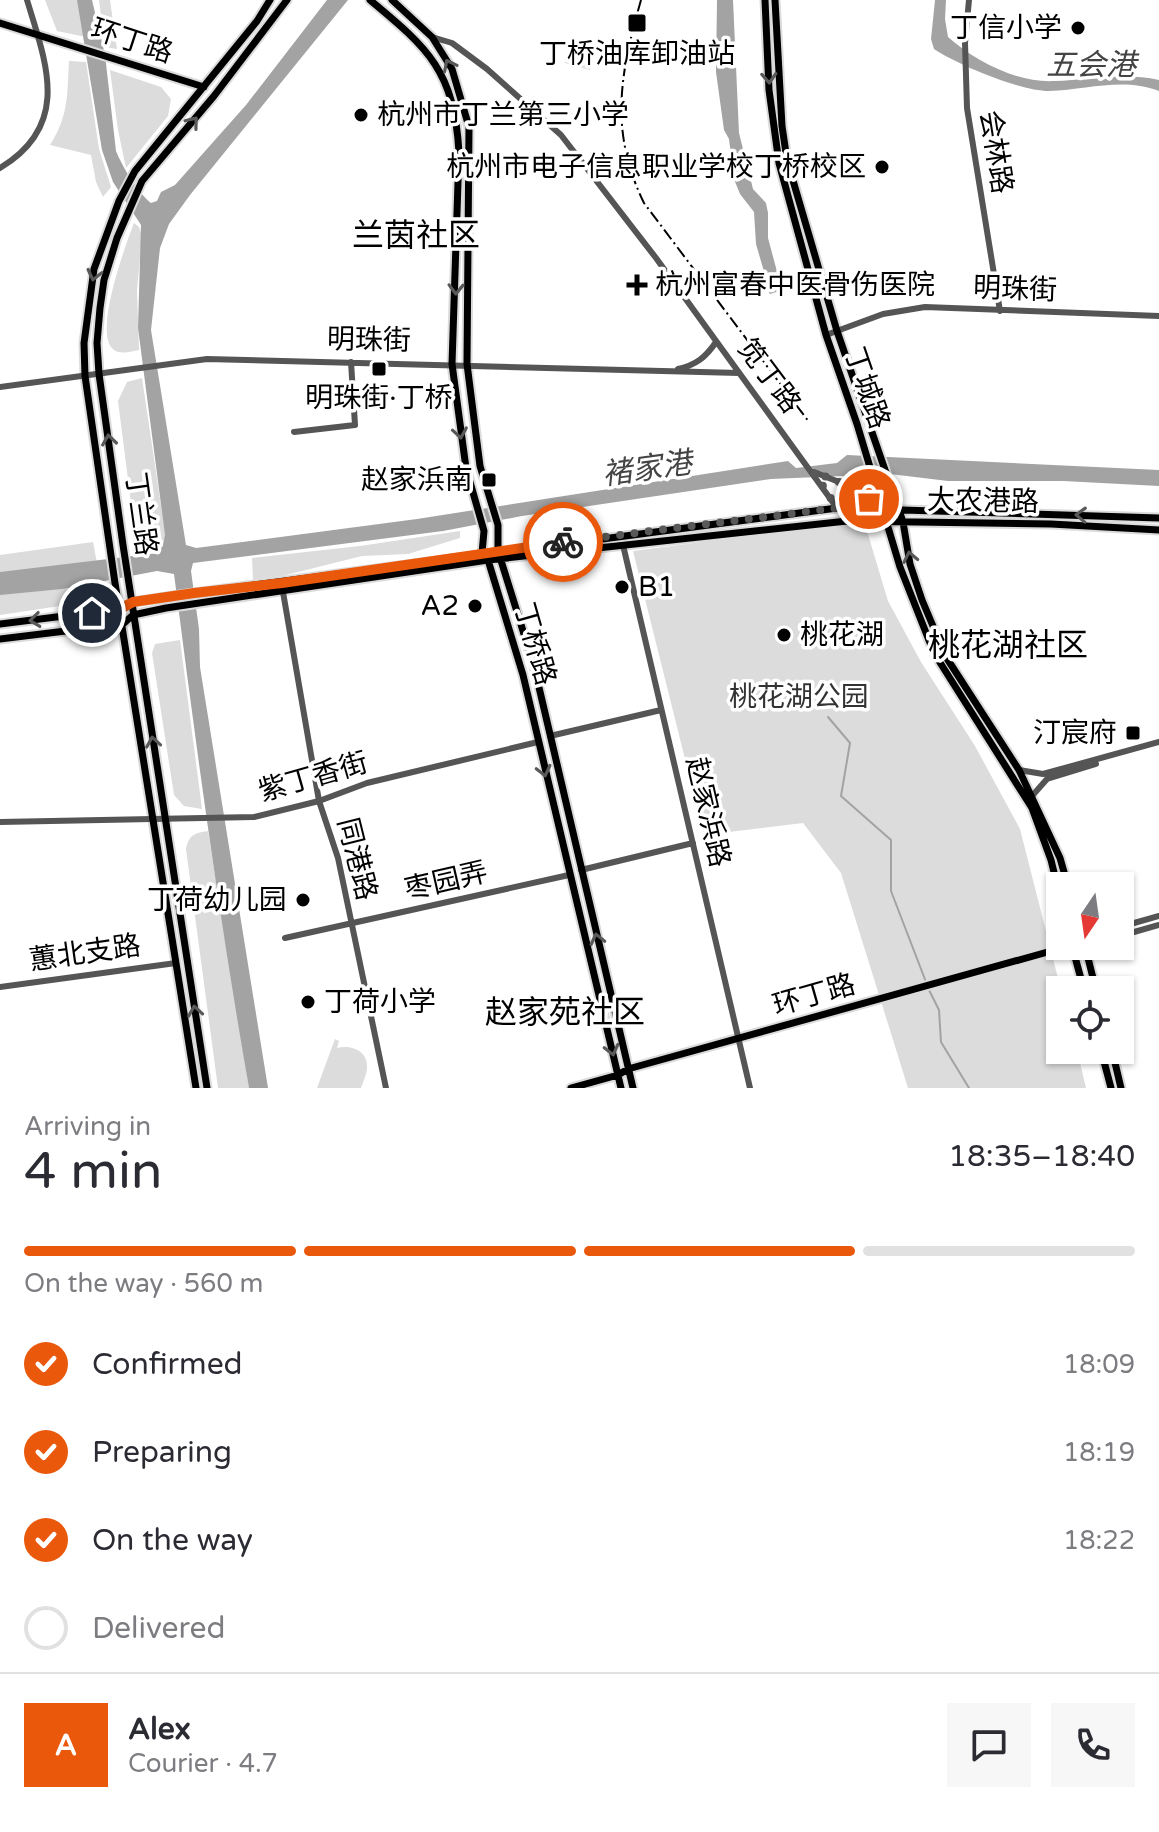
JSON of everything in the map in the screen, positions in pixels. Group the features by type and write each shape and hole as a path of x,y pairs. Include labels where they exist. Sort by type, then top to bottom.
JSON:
{"main road":[{"name":"丁兰路","path":"196,1088 115,583 85,376 84,343 94,269 119,201 135,171 257,21 270,0"},
{"name":"丁兰路","path":"207,1088 133,615 99,374 98,331 104,280 128,210 142,181 214,96 287,0"},
{"name":"丁桥路","path":"370,0 407,30 439,68 457,125 459,152 452,364 458,424 484,531 485,556 523,675 621,1088"},
{"name":"笕丁路","path":"392,0 432,37"},
{"name":"丁城路","path":"765,0 769,90 779,163 826,335 857,424 900,567 934,653 1032,808 1054,872"},
{"name":"丁城路","path":"775,0 781,115 787,160 837,331 903,522 910,564 932,628 946,657 1019,770 1064,872"},
{"name":"环丁路","path":"0,23 204,87"},
{"name":"丁桥路","path":"432,37 452,69 469,127 467,364 480,466 498,525 500,555 534,666 633,1088"},
{"name":"大农港路","path":"500,555 837,508 1159,518"},
{"name":"大农港路","path":"0,624 120,609 133,602 194,593 485,556 847,521 1051,524 1159,530"},
{"name":"大农港路","path":"133,615 485,556"},
{"path":"0,639 123,624 133,615"},
{"name":"环丁路","path":"571,1088 618,1075 628,1069 1046,953"},
{"path":"1105,1064 1111,1088"},
{"path":"1115,1064 1121,1088"}],"street":[{"path":"0,168 29,143 42,121 49,94 45,55 27,0"},
{"name":"会林路","path":"969,0 965,88 1000,311"},
{"name":"笕丁路","path":"432,37 452,43 487,69 561,135 656,258 814,472 837,508"},
{"name":"明珠街","path":"826,335 904,309 925,307 1159,316"},
{"path":"666,371 697,363 716,342"},
{"name":"明珠街","path":"0,387 207,359 739,373"},
{"path":"294,432 355,425 351,362"},
{"name":"笕丁路","path":"814,472 854,488 883,510"},
{"name":"赵家浜路","path":"623,545 750,1088"},
{"name":"同港路","path":"283,592 319,801 338,858 386,1088"},
{"path":"550,736 661,710"},
{"name":"紫丁香街","path":"0,822 155,821 273,814 367,783 538,742"},
{"path":"1019,770 1043,774 1159,742"},
{"path":"1032,796 1047,779 1109,760 1117,754"},
{"path":"581,870 693,843"},
{"name":"枣园弄","path":"285,938 569,875"},
{"path":"1134,923 1159,916"},
{"path":"1134,932 1159,925"},
{"name":"蕙北支路","path":"0,987 176,963"}],"green space":[{"path":"45,0 78,0 86,37 57,31"},
{"path":"99,0 110,0 117,49 105,47"},
{"path":"570,48 594,55 590,70 565,63"},
{"path":"69,61 86,62 99,149 111,187 103,197 96,182 91,155 50,145 64,114"},
{"path":"110,70 161,87 171,99 168,116 126,168 118,130"},
{"path":"134,223 142,236 137,290 139,350 120,352 114,350 108,341 107,327 118,268"},
{"path":"142,378 167,546 159,552 154,532 135,534 118,401 127,382"},
{"name":"桃花湖公园","path":"864,521 888,601 921,662 975,746 1020,829 1046,931 1046,960 1053,960 1057,976 1046,976 1046,1064 1080,1064 1086,1088 908,1088 841,873 803,823 704,835 633,551"},
{"path":"460,531 460,538 408,554 362,556 253,580 252,558"},
{"path":"93,542 97,563 0,577 0,555"},
{"path":"100,577 101,597 93,601 0,615 0,594"},
{"path":"180,640 202,809 184,806 174,795 152,653 155,644"},
{"path":"208,831 249,1088 218,1088 186,849 193,836"},
{"path":"335,1039 339,1041 337,1048 353,1048 365,1057 367,1070 361,1088 317,1088"}],"shaded area":[{"path":"77,0 92,0 105,55 116,151 131,179 151,203 157,201 161,192 175,185 246,105 327,0 348,0 190,195 169,224 160,248 151,330 186,545 196,548 417,519 788,461 796,468 837,463 847,455 1159,470 1159,486 1063,481 948,481 890,474 771,479 522,516 443,531 193,563 191,571 199,629 200,667 268,1088 249,1088 208,831 174,574 157,571 62,589 0,595 0,572 158,553 165,535 138,328 141,225 113,182 102,150"},
{"path":"717,0 733,0 739,133 753,189 766,203 768,238 782,290 770,294 766,289 756,244 754,212 740,194 734,179 729,139 724,130 716,72"},
{"path":"935,0 946,0 948,37 997,69 1040,81 1146,78 1159,80 1159,91 1132,85 1037,90 990,76 934,49 931,39"}],"waterway":[{"path":"828,717 850,743 841,796 891,840 891,891 926,982"},
{"path":"928,988 939,1010 941,1042 969,1088"}],"railway":[{"path":"641,0 623,78 622,127 633,177 644,203 809,422"}],"way so far":[{"path":"563,542 837,508 814,472 854,488 869,499"}],"place":[{"name":"丁桥油库卸油站","path":"637,23"},
{"name":"丁信小学","path":"1078,28"},
{"name":"杭州市丁兰第三小学","path":"361,115"},
{"name":"杭州市电子信息职业学校丁桥校区","path":"882,167"},
{"name":"杭州富春中医骨伤医院","path":"637,285"},
{"name":"明珠街·丁桥","path":"379,369"},
{"name":"赵家浜南","path":"489,480"},
{"name":"B1","path":"622,587"},
{"name":"A2","path":"475,606"},
{"name":"桃花湖","path":"784,635"},
{"name":"汀宸府","path":"1133,733"},
{"name":"丁荷幼儿园","path":"303,900"},
{"name":"丁荷小学","path":"308,1002"}],"district":[{"name":"兰茵社区","path":"416,236"},
{"name":"桃花湖社区","path":"1008,646"},
{"name":"赵家苑社区","path":"565,1013"}],"route":[{"path":"92,613 120,609 133,602 563,542"}],"water label":[{"name":"五会港","path":"1091,65"},
{"name":"褚家港","path":"647,469"}]}
